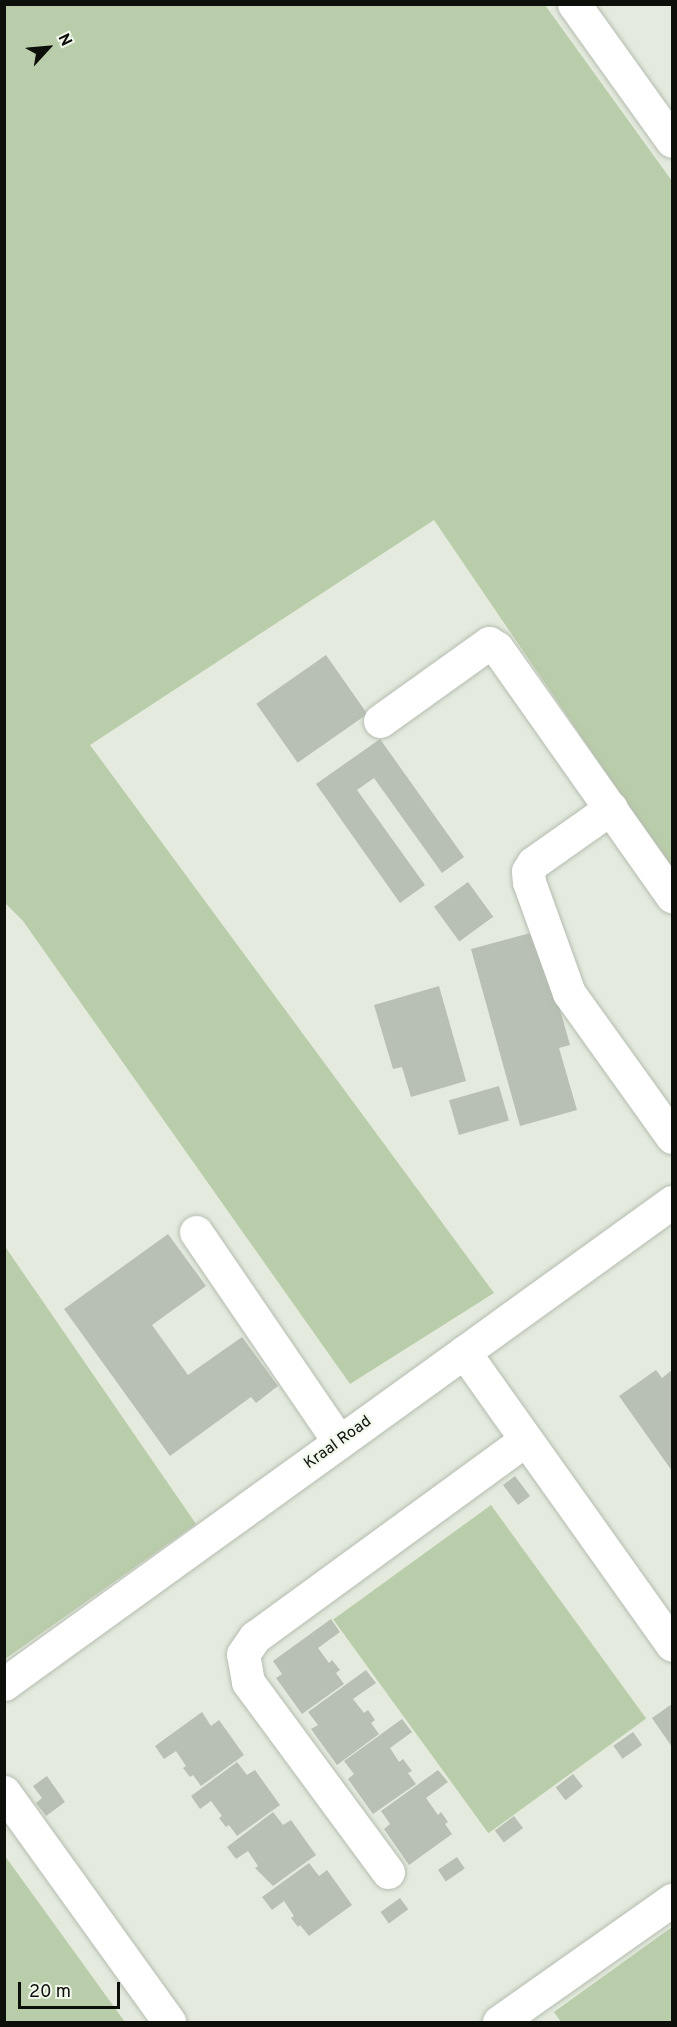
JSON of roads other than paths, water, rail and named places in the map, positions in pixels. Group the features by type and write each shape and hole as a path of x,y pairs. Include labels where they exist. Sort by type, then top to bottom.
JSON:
{"street":[{"path":"574,4 672,141"},
{"path":"380,721 489,643 497,648 672,896"},
{"path":"611,808 533,863 528,871 529,882 569,993 672,1137"},
{"name":"Kraal Road","path":"4,1684 672,1202"},
{"path":"196,1232 339,1442"},
{"path":"464,1352 672,1645"},
{"path":"388,1872 248,1682 243,1654 255,1637 525,1440"},
{"path":"4,1792 170,2022"},
{"path":"499,2022 534,2012 672,1900"}]}
